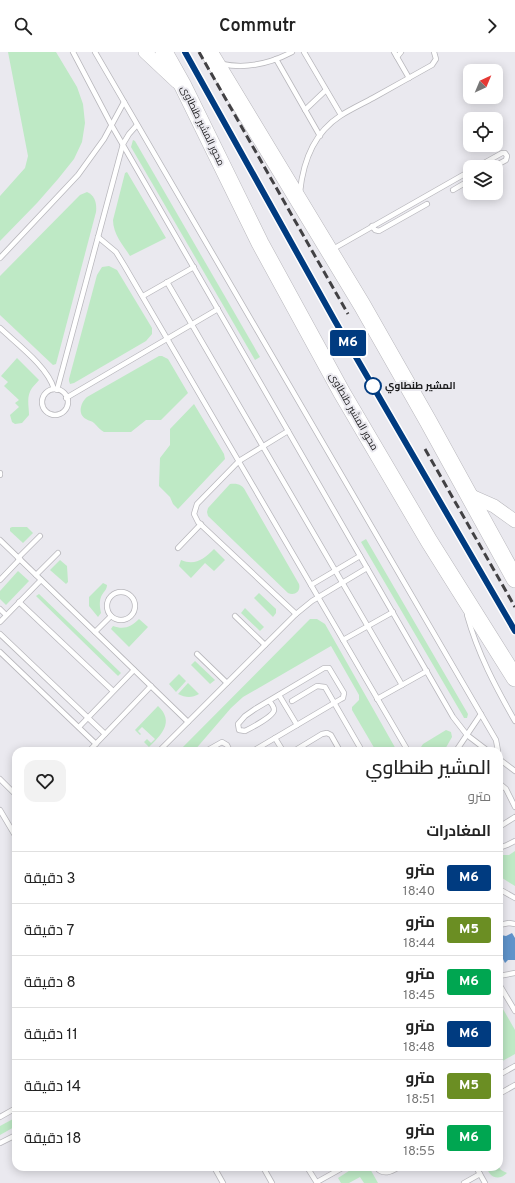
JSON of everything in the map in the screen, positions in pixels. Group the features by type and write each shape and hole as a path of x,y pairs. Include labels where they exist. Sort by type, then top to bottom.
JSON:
{"highway":[{"name":"محور المشير طنطاوى","path":"164,52 183,86 260,243 304,325 385,468 515,678"},
{"path":"212,57 330,250 399,369 515,579"}],"street":[{"path":"145,52 183,86"},
{"path":"469,496 494,506 515,522"}],"lane":[{"path":"73,52 112,126 453,717 467,734 483,747"},
{"path":"95,52 481,714 496,740 497,747"},
{"path":"212,57 235,66 246,66 276,59 292,52"},
{"path":"304,52 341,115"},
{"path":"394,52 409,78"},
{"path":"397,57 401,52"},
{"path":"299,200 305,164 312,148 328,127 341,115 434,64 436,59 434,52"},
{"path":"276,59 320,136"},
{"path":"305,110 326,90"},
{"path":"0,258 78,175 96,152 112,126 124,102"},
{"path":"0,328 44,370 55,389 63,392 67,405 63,411 57,414 49,413 44,409 42,402 44,395 55,389 123,144 137,125"},
{"path":"489,160 502,153 505,153 507,156 506,160 503,162"},
{"path":"330,250 463,175"},
{"path":"453,190 463,184"},
{"path":"372,226 375,230 380,231 427,204"},
{"path":"98,237 116,252 143,296 406,747"},
{"path":"143,296 194,267"},
{"path":"167,282 402,685"},
{"path":"66,398 218,309"},
{"path":"288,431 238,461 197,504 194,514 196,519 201,524 296,614"},
{"path":"178,548 201,524"},
{"path":"0,580 40,536"},
{"path":"0,540 188,722"},
{"path":"36,575 58,553"},
{"path":"311,585 360,556"},
{"path":"163,747 296,614 318,598 367,568"},
{"path":"0,622 41,580"},
{"path":"120,592 131,595 135,602 135,606 130,617 118,620 111,616 107,605 112,594 120,592"},
{"path":"463,596 468,620 478,649 493,682 515,721"},
{"path":"19,602 113,692"},
{"path":"0,609 6,615"},
{"path":"343,640 393,612"},
{"path":"95,632 111,616"},
{"path":"235,616 265,646"},
{"path":"0,634 105,734"},
{"path":"0,652 96,744"},
{"path":"198,654 227,683"},
{"path":"260,747 343,698 344,693 328,668 324,668 280,695 269,701 251,712 242,719 238,726 239,730 245,731 271,715 274,708 269,701"},
{"path":"79,727 134,670"},
{"path":"377,699 427,671"},
{"path":"93,747 151,686"},
{"path":"292,701 316,687 321,686 326,688 360,747"},
{"path":"280,695 297,725"},
{"path":"459,747 481,714"},
{"path":"301,747 326,733 331,735 338,747"},
{"path":"275,738 281,747"},
{"path":"213,747 222,742 228,747"},
{"path":"503,762 515,771"},
{"path":"1,783 12,792"},
{"path":"503,786 506,789 515,807"},
{"path":"0,810 12,830"},
{"path":"503,824 515,817"},
{"path":"503,847 515,841"},
{"path":"503,891 515,898"},
{"path":"503,924 515,924"},
{"path":"503,975 515,973"},
{"path":"503,992 515,1011"},
{"path":"503,1073 515,1066"},
{"path":"503,1092 515,1085"},
{"path":"0,1117 12,1110"},
{"path":"0,1143 12,1136"},
{"path":"216,1171 224,1183"},
{"path":"265,1171 272,1183"},
{"path":"310,1171 317,1183 337,1171"},
{"path":"379,1171 385,1173 392,1171"},
{"path":"478,1171 485,1183"},
{"path":"464,1183 480,1174"}],"green space":[{"path":"8,52 56,52 77,87 83,104 85,123 82,142 74,159 37,203 0,241 0,196 25,168 28,156"},
{"path":"133,140 135,141 260,357 255,360 131,147"},
{"path":"127,172 166,238 130,256 117,235 113,225 125,173"},
{"path":"87,192 92,195 95,200 96,212 56,364 53,365 0,315 0,276 80,195"},
{"path":"109,266 117,270 152,328 152,334 146,341 70,384 69,379 97,275 102,267"},
{"path":"159,356 168,359 188,393 161,420 146,420 131,432 104,432 93,422 83,417 81,408 87,397"},
{"path":"17,358 39,380 30,391 28,401 29,415 22,423 15,424 12,422 10,415 19,407 15,403 19,400 4,386 8,382 1,376"},
{"path":"194,404 224,454 225,459 178,509 173,504 170,497 159,486 160,458 170,445 170,429"},
{"path":"230,484 240,485 245,490 299,584 299,589 297,592 293,594 288,593 208,516 208,508"},
{"path":"27,527 33,533 23,543 10,531 10,528"},
{"path":"366,539 468,714 467,718 464,718 361,542"},
{"path":"214,549 225,560 214,571 205,563 191,578 179,566 181,560 186,562 195,562 207,556"},
{"path":"60,560 67,566 68,582 66,584 50,570"},
{"path":"18,571 29,581 6,605 0,599 0,591"},
{"path":"103,583 107,585 107,587 100,599 101,613 98,617 89,606 89,597"},
{"path":"259,593 276,609 276,613 273,617 254,598"},
{"path":"39,594 121,673 118,676 36,596"},
{"path":"245,608 264,627 260,631 241,613"},
{"path":"139,619 148,627 129,647 111,629 113,626 121,628 127,627"},
{"path":"310,619 317,619 325,624 395,747 374,747 352,710 352,707 359,700 359,695 331,646 243,697 231,708 197,747 183,747"},
{"path":"195,661 215,680 210,684 191,665"},
{"path":"179,674 186,681 176,692 169,684"},
{"path":"188,683 199,694 189,697 178,694"},
{"path":"158,706 163,712 166,723 162,733 149,747 144,742 147,739 151,743 155,739 142,727 138,731 141,734 140,735 135,730"},
{"path":"446,730 451,732 452,737 446,747 421,747 423,744"},
{"path":"515,851 515,886 503,878 503,855 509,855"},
{"path":"503,1009 515,1030 515,1054 503,1061"},
{"path":"12,1120 12,1128 0,1135 0,1126"},
{"path":"349,1171 371,1171 378,1183 364,1183 360,1177 349,1183 341,1183 338,1178"},
{"path":"488,1171 503,1171 507,1173 498,1178 490,1174"}],"water":[{"path":"512,933 515,938 515,960 508,960 505,963 503,959 503,935 506,936"}],"railway":[{"path":"185,52 335,321"},
{"path":"199,52 348,314"},
{"path":"425,449 515,607"},
{"path":"413,455 515,631"}],"metro line":[{"name":"M6","path":"185,52 335,321 515,631"}],"place":[{"name":"المشير طنطاوي","path":"373,386"}]}
